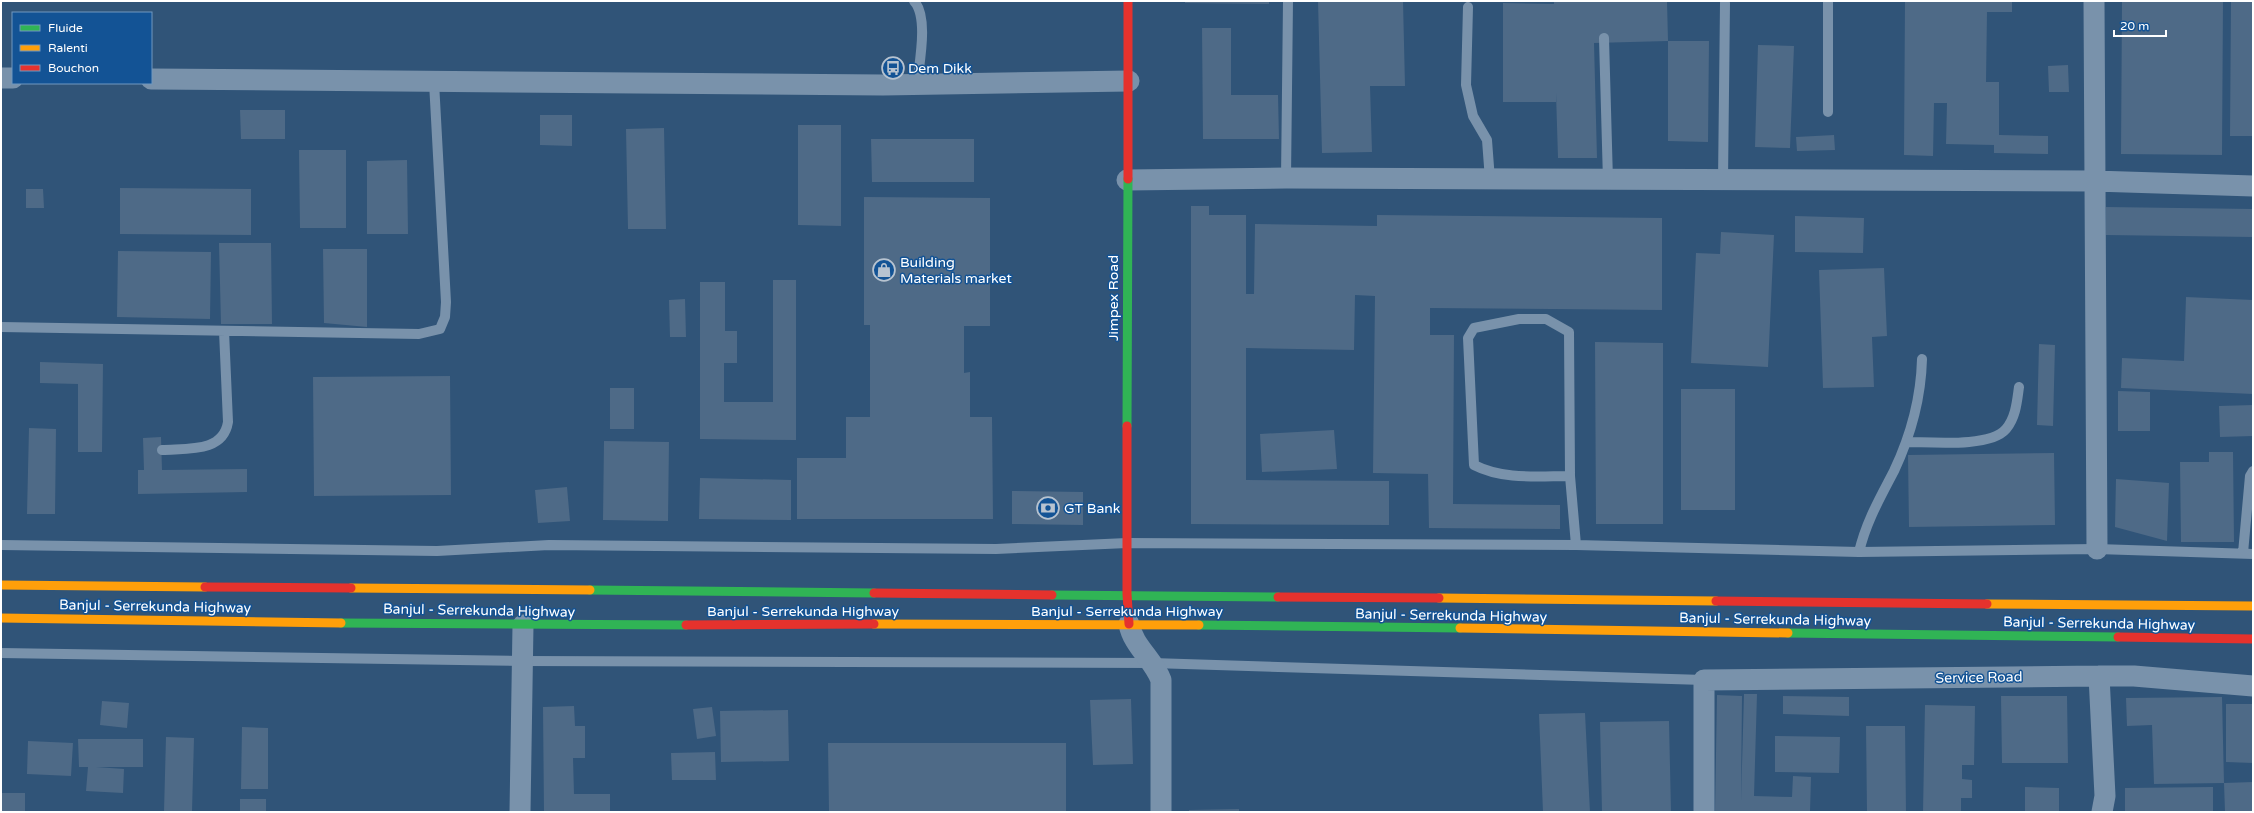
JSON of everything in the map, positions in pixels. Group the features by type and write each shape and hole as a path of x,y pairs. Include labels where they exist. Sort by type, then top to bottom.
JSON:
{"main road":[{"name":"Jimpex Road","path":"1128,1 1127,594 1129,624"},
{"name":"Banjul - Serrekunda Highway","path":"1,585 593,592 1127,594 2253,606"},
{"name":"Banjul - Serrekunda Highway","path":"1,618 523,625 1129,624 2253,639"}],"street":[{"path":"2094,1 2097,549"},
{"path":"1,78 12,78"},
{"path":"152,79 917,85 1129,80"},
{"path":"1127,180 1286,178 1608,181 2094,181 2253,186"},
{"path":"1129,624 1133,638 1152,663 1161,680 1161,812"},
{"path":"520,812 523,625"},
{"path":"2099,676 2105,796 2102,812"},
{"name":"Service Road","path":"1704,680 2134,676 2253,686"},
{"path":"1704,680 1704,812"}],"lane":[{"path":"914,1 919,6 922,21 917,85"},
{"path":"1286,178 1288,1"},
{"path":"1828,1 1828,112"},
{"path":"1723,181 1725,3"},
{"path":"1468,8 1466,85 1473,116 1487,140 1490,180"},
{"path":"1604,38 1608,181"},
{"path":"1,327 419,334 434,332 443,325 446,302 434,82"},
{"path":"1570,476 1511,476 1488,472 1474,465 1468,338 1474,328 1519,319 1546,319 1569,332 1570,476 1576,545"},
{"path":"162,450 210,445 221,440 225,433 228,422 224,330"},
{"path":"1859,552 1864,532 1874,506 1906,442 1919,401 1922,359"},
{"path":"1906,442 1957,442 1981,440 1998,436 2006,429 2012,420 2019,387"},
{"path":"1,545 437,551 549,545 996,549 1127,543 1576,545 1859,552 2097,549 2248,554 2250,476 2253,471"},
{"path":"1,652 522,661 1152,663 1704,680"}],"building":[{"path":"1185,1 1269,1 1269,4 1185,3"},
{"path":"1318,1 1403,1 1405,86 1370,86 1372,152 1322,153"},
{"path":"1554,1 1667,1 1668,41 1594,43 1597,158 1558,158 1556,93 1556,102 1503,102 1503,3 1554,4"},
{"path":"1905,1 2012,1 2012,12 1987,12 1986,82 1999,82 1999,135 2048,136 2048,154 1994,153 1994,145 1946,144 1947,103 1934,103 1933,156 1904,155"},
{"path":"2122,1 2223,1 2222,155 2121,154"},
{"path":"2231,1 2253,1 2253,136 2230,136"},
{"path":"1202,28 1231,28 1231,95 1278,95 1279,139 1203,139"},
{"path":"1668,41 1709,41 1708,142 1668,141"},
{"path":"1758,45 1794,46 1790,148 1755,147"},
{"path":"2068,65 2069,92 2049,92 2048,66"},
{"path":"240,110 285,110 285,139 241,139"},
{"path":"540,115 572,115 572,146 540,145"},
{"path":"798,125 841,125 841,226 798,225"},
{"path":"664,128 666,229 628,229 626,129"},
{"path":"1834,135 1835,150 1797,151 1796,137"},
{"path":"871,139 974,139 974,182 872,182"},
{"path":"299,150 346,150 346,228 300,228"},
{"path":"407,160 408,234 367,234 367,161"},
{"path":"120,188 251,189 251,235 120,234"},
{"path":"26,189 43,189 44,208 26,208"},
{"path":"864,197 990,198 990,326 964,326 964,373 970,372 970,417 992,417 993,519 797,519 797,458 846,458 846,417 870,417 870,325 864,325"},
{"path":"1191,206 1209,206 1209,215 1246,215 1246,294 1254,294 1255,224 1377,226 1377,215 1662,218 1662,310 1430,308 1430,335 1454,335 1453,504 1560,505 1560,529 1429,528 1428,474 1373,473 1375,296 1355,295 1354,350 1246,348 1246,480 1389,481 1389,525 1191,524"},
{"path":"2106,207 2253,209 2253,237 2106,235"},
{"path":"1795,216 1864,218 1863,253 1795,252"},
{"path":"1721,232 1774,235 1768,367 1691,363 1696,253 1720,254"},
{"path":"219,243 271,243 272,324 221,324"},
{"path":"323,249 367,249 367,327 324,323"},
{"path":"118,251 211,252 210,319 117,317"},
{"path":"1884,268 1887,336 1872,337 1874,387 1823,388 1819,270"},
{"path":"773,280 796,280 796,440 700,439 700,282 725,282 725,331 737,331 737,363 724,363 724,402 773,402"},
{"path":"2186,297 2253,300 2253,394 2121,388 2122,358 2184,361"},
{"path":"685,299 686,337 670,337 669,300"},
{"path":"1595,342 1663,343 1663,524 1596,524"},
{"path":"2039,344 2055,345 2053,426 2037,425"},
{"path":"40,362 103,364 102,452 78,452 78,384 40,383"},
{"path":"450,376 451,495 314,496 313,377"},
{"path":"610,388 634,388 634,429 610,429"},
{"path":"1681,389 1735,389 1735,510 1681,510"},
{"path":"2118,391 2150,392 2150,431 2118,431"},
{"path":"2253,405 2253,436 2220,437 2219,406"},
{"path":"29,428 56,429 55,514 27,514"},
{"path":"1334,430 1337,469 1262,472 1260,434"},
{"path":"161,437 162,470 247,469 247,492 138,494 138,470 144,470 143,438"},
{"path":"604,441 669,442 668,521 603,520"},
{"path":"2209,452 2233,452 2234,542 2181,542 2180,462 2209,462"},
{"path":"2054,453 2055,525 1909,527 1908,455"},
{"path":"700,478 791,480 791,520 699,519"},
{"path":"2116,479 2169,483 2167,541 2115,527"},
{"path":"567,487 570,521 538,523 535,490"},
{"name":"GT Bank","path":"1012,491 1083,492 1083,525 1012,524"},
{"path":"1744,694 1757,694 1754,796 1792,797 1793,776 1811,777 1810,812 1715,812 1717,695 1742,696 1741,801"},
{"path":"1783,696 1849,697 1849,716 1783,714"},
{"path":"2001,696 2067,696 2068,763 2002,763"},
{"path":"2222,697 2224,783 2154,784 2152,725 2127,726 2126,698"},
{"path":"1131,699 1133,764 1093,765 1090,700"},
{"path":"102,701 129,703 127,728 100,725"},
{"path":"2226,704 2253,704 2253,763 2226,762"},
{"path":"1925,705 1975,706 1974,765 1962,765 1962,779 1972,780 1972,798 1961,798 1961,812 1923,812"},
{"path":"574,706 575,726 585,726 585,758 573,758 574,794 610,794 610,812 544,812 543,707"},
{"path":"712,707 716,736 697,739 693,709"},
{"path":"788,710 789,761 721,762 720,711"},
{"path":"1585,713 1590,812 1543,812 1539,714"},
{"path":"1669,721 1671,812 1602,812 1600,722"},
{"path":"1866,726 1905,726 1906,812 1867,812"},
{"path":"242,727 268,728 268,789 241,789"},
{"path":"1775,736 1840,737 1839,773 1775,772"},
{"path":"166,737 194,738 192,812 164,812"},
{"path":"78,739 143,739 143,767 96,767 124,769 123,793 86,791 88,767 79,767"},
{"path":"28,741 73,743 71,776 27,774"},
{"path":"828,743 1066,743 1066,812 829,812"},
{"path":"715,752 716,780 672,780 671,753"},
{"path":"2253,782 2253,812 2225,812 2224,783"},
{"path":"2025,787 2059,788 2059,812 2025,812"},
{"path":"2213,787 2213,812 2125,812 2125,788"},
{"path":"1,793 25,793 25,812 1,812"},
{"path":"240,799 266,799 266,812 240,812"},
{"path":"1239,809 1239,812 1189,812 1189,810"}],"traffic: fast":[{"path":"1127,426 1128,179"},
{"path":"590,590 874,593"},
{"path":"1052,595 1278,597"},
{"path":"341,623 686,625"},
{"path":"1199,625 1460,628"},
{"path":"1788,633 2118,637"}],"traffic: slow":[{"path":"1,585 205,587"},
{"path":"351,588 590,590"},
{"path":"1439,598 1716,601"},
{"path":"1987,604 2253,606"},
{"path":"1,618 341,623"},
{"path":"874,624 1199,625"},
{"path":"1460,628 1788,633"}],"traffic: jam":[{"path":"1128,1 1128,179"},
{"path":"1127,426 1127,594 1129,624"},
{"path":"205,587 351,588"},
{"path":"874,593 1052,595"},
{"path":"1278,597 1439,598"},
{"path":"1716,601 1987,604"},
{"path":"686,625 874,624"},
{"path":"2118,637 2253,639"}],"place":[{"name":"Dem Dikk","path":"893,68"},
{"name":"Building Materials market","path":"884,270"},
{"name":"GT Bank","path":"1048,508"}]}
